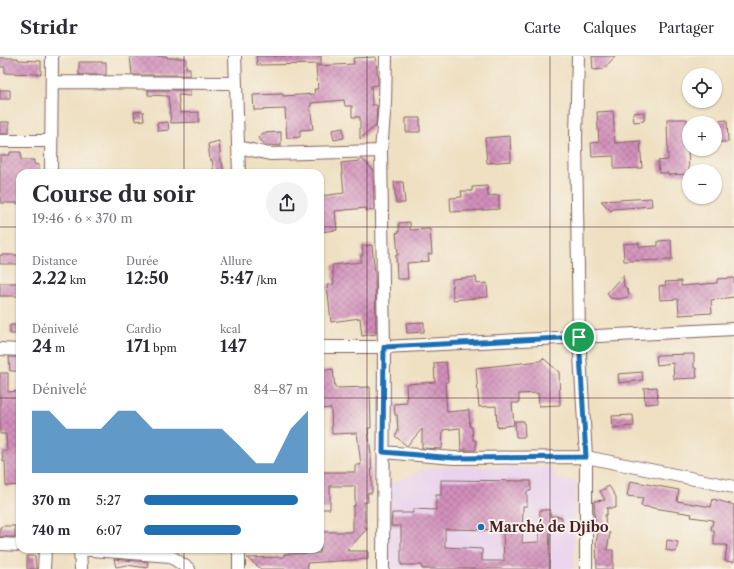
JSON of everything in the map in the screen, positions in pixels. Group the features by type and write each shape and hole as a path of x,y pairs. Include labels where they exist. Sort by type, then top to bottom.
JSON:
{"street":[{"path":"51,169 52,56"},
{"path":"235,56 239,169"},
{"path":"383,569 384,347 381,151 385,104 386,56"},
{"path":"578,56 576,138 579,337 586,457 586,569"},
{"path":"52,82 236,83"},
{"path":"0,141 51,141"},
{"path":"238,147 270,154 381,151"},
{"path":"324,347 384,347 734,329"},
{"path":"0,349 16,350"},
{"path":"383,452 454,458 586,457 734,487"},
{"path":"0,544 16,545"},
{"path":"44,569 45,553"},
{"path":"80,553 81,569"},
{"path":"131,553 170,556 189,569"},
{"path":"239,553 239,569"}],"shaded area":[{"name":"Marché de Djibo","path":"435,467 551,467 558,480 576,480 574,569 386,569 388,485 426,469"}],"building":[{"path":"130,56 167,56 167,58 186,58 186,68 190,68 190,75 132,75"},
{"path":"256,56 321,56 321,64 257,65"},
{"path":"592,56 615,56 604,69 593,70"},
{"path":"376,57 378,85 371,86 372,105 377,105 376,126 360,139 360,117 352,117 352,106 345,106 344,100 311,103 310,106 313,129 300,130 300,137 287,138 285,109 254,110 253,95 283,94 283,96 315,94 314,89 318,89 316,66 354,64 353,58"},
{"path":"0,58 18,58 18,60 41,61 41,74 5,73 5,67 0,67"},
{"path":"79,62 106,62 106,75 79,75"},
{"path":"0,90 10,90 10,99 0,99"},
{"path":"148,90 190,90 190,96 178,95 180,113 199,112 199,122 171,123 168,96 148,95"},
{"path":"143,111 144,120 135,121 134,112"},
{"path":"613,111 615,143 640,141 642,168 614,169 614,156 592,157 591,143 599,142 597,112"},
{"path":"644,112 644,121 634,122 633,113"},
{"path":"406,118 420,118 420,132 406,132"},
{"path":"667,119 682,119 682,156 688,156 689,164 682,164 682,174 668,175 668,173 659,173 658,161 668,160"},
{"path":"722,120 727,120 728,142 722,142"},
{"path":"0,122 9,122 9,134 0,134"},
{"path":"168,122 169,130 158,131 157,123"},
{"path":"343,128 344,138 334,140 332,130"},
{"path":"281,132 281,146 266,145 258,138 263,133"},
{"path":"510,136 511,161 487,163 485,138"},
{"path":"219,141 223,169 213,169 212,160 210,160 208,144"},
{"path":"10,152 21,152 21,160 34,160 34,164 39,165 39,169 16,169 16,203 0,203 0,155 10,155"},
{"path":"362,159 373,170 374,210 367,211 366,208 335,211 337,230 324,232 324,196 344,193 341,163 359,161"},
{"path":"394,182 403,182 405,203 396,203"},
{"path":"487,186 488,196 499,195 499,209 451,212 450,198 462,197 461,191 472,191 472,187"},
{"path":"651,198 652,206 613,209 611,211 601,201"},
{"path":"410,222 410,230 430,229 432,254 428,254 429,261 407,263 408,279 397,279 396,255 398,255 396,233 399,232 399,223"},
{"path":"671,240 672,260 624,261 623,244 639,243 639,247 658,246 658,241"},
{"path":"372,245 375,273 376,334 362,336 360,318 331,322 327,285 334,284 332,265 361,262 361,255 363,255 362,246"},
{"path":"0,255 16,255 16,264 0,264"},
{"path":"623,275 624,286 628,290 629,295 619,299 610,298 607,293"},
{"path":"476,277 477,284 487,283 488,297 453,300 452,279"},
{"path":"734,278 734,297 711,300 712,313 679,315 678,299 660,300 659,286 666,285 665,282 681,281 681,286 717,283 717,279"},
{"path":"0,283 16,283 16,296 0,296"},
{"path":"424,322 424,332 407,333 406,323"},
{"path":"10,325 16,325 16,334 10,334"},
{"path":"694,354 694,368 696,368 697,378 674,379 673,363 657,365 656,355"},
{"path":"9,357 16,357 16,371 10,371"},
{"path":"543,358 559,372 560,405 539,406 538,393 519,394 519,403 512,403 514,425 497,427 496,406 479,407 476,368 540,361"},
{"path":"446,362 448,382 445,382 447,412 469,410 470,427 472,427 473,440 476,440 476,450 461,450 460,428 443,430 442,449 422,448 422,429 407,446 395,436 398,432 397,415 395,415 394,404 407,403 406,384 435,382 434,363"},
{"path":"333,369 335,388 370,387 371,428 368,428 371,455 372,493 367,493 368,502 364,502 365,527 367,529 346,551 368,551 368,559 307,563 308,569 261,569 247,558 284,557 284,554 324,553 324,532 353,532 355,486 330,486 330,509 324,509 324,472 355,472 355,465 361,465 357,433 332,434 331,408 324,409 324,370"},
{"path":"642,372 643,380 619,383 618,374"},
{"path":"0,373 8,373 8,392 16,391 16,485 6,486 5,461 3,462 2,451 7,451 6,434 0,434"},
{"path":"657,387 658,403 645,404 644,388"},
{"path":"633,415 634,426 613,428 612,416"},
{"path":"515,421 524,421 525,437 516,437"},
{"path":"441,480 531,481 531,491 527,491 527,506 523,506 522,543 539,542 540,510 550,510 550,516 562,517 562,527 550,527 549,569 422,569 422,565 401,565 401,526 391,526 392,513 413,513 413,509 436,510 436,495 441,495","holes":["445,529 503,530 504,561 482,561 482,549 445,547"]},
{"path":"630,481 679,490 677,501 711,507 713,499 734,505 734,562 725,561 727,545 714,545 714,530 711,530 713,520 691,517 692,514 641,506 643,498 627,496"},
{"path":"609,486 616,497 616,508 607,508 607,514 605,515 606,532 610,533 607,550 613,550 613,569 597,569 596,542 599,529 595,529 594,501 605,500 600,491"},
{"path":"15,526 15,537 0,537 0,527"},
{"path":"667,540 678,542 676,552 666,550"},
{"path":"27,556 35,556 36,569 27,569"},
{"path":"114,559 148,562 147,568 127,565 116,567"}],"place":[{"name":"Marché de Djibo","path":"481,527"}],"route":[{"path":"579,337 586,457 454,458 383,452 384,347 579,337"}]}
